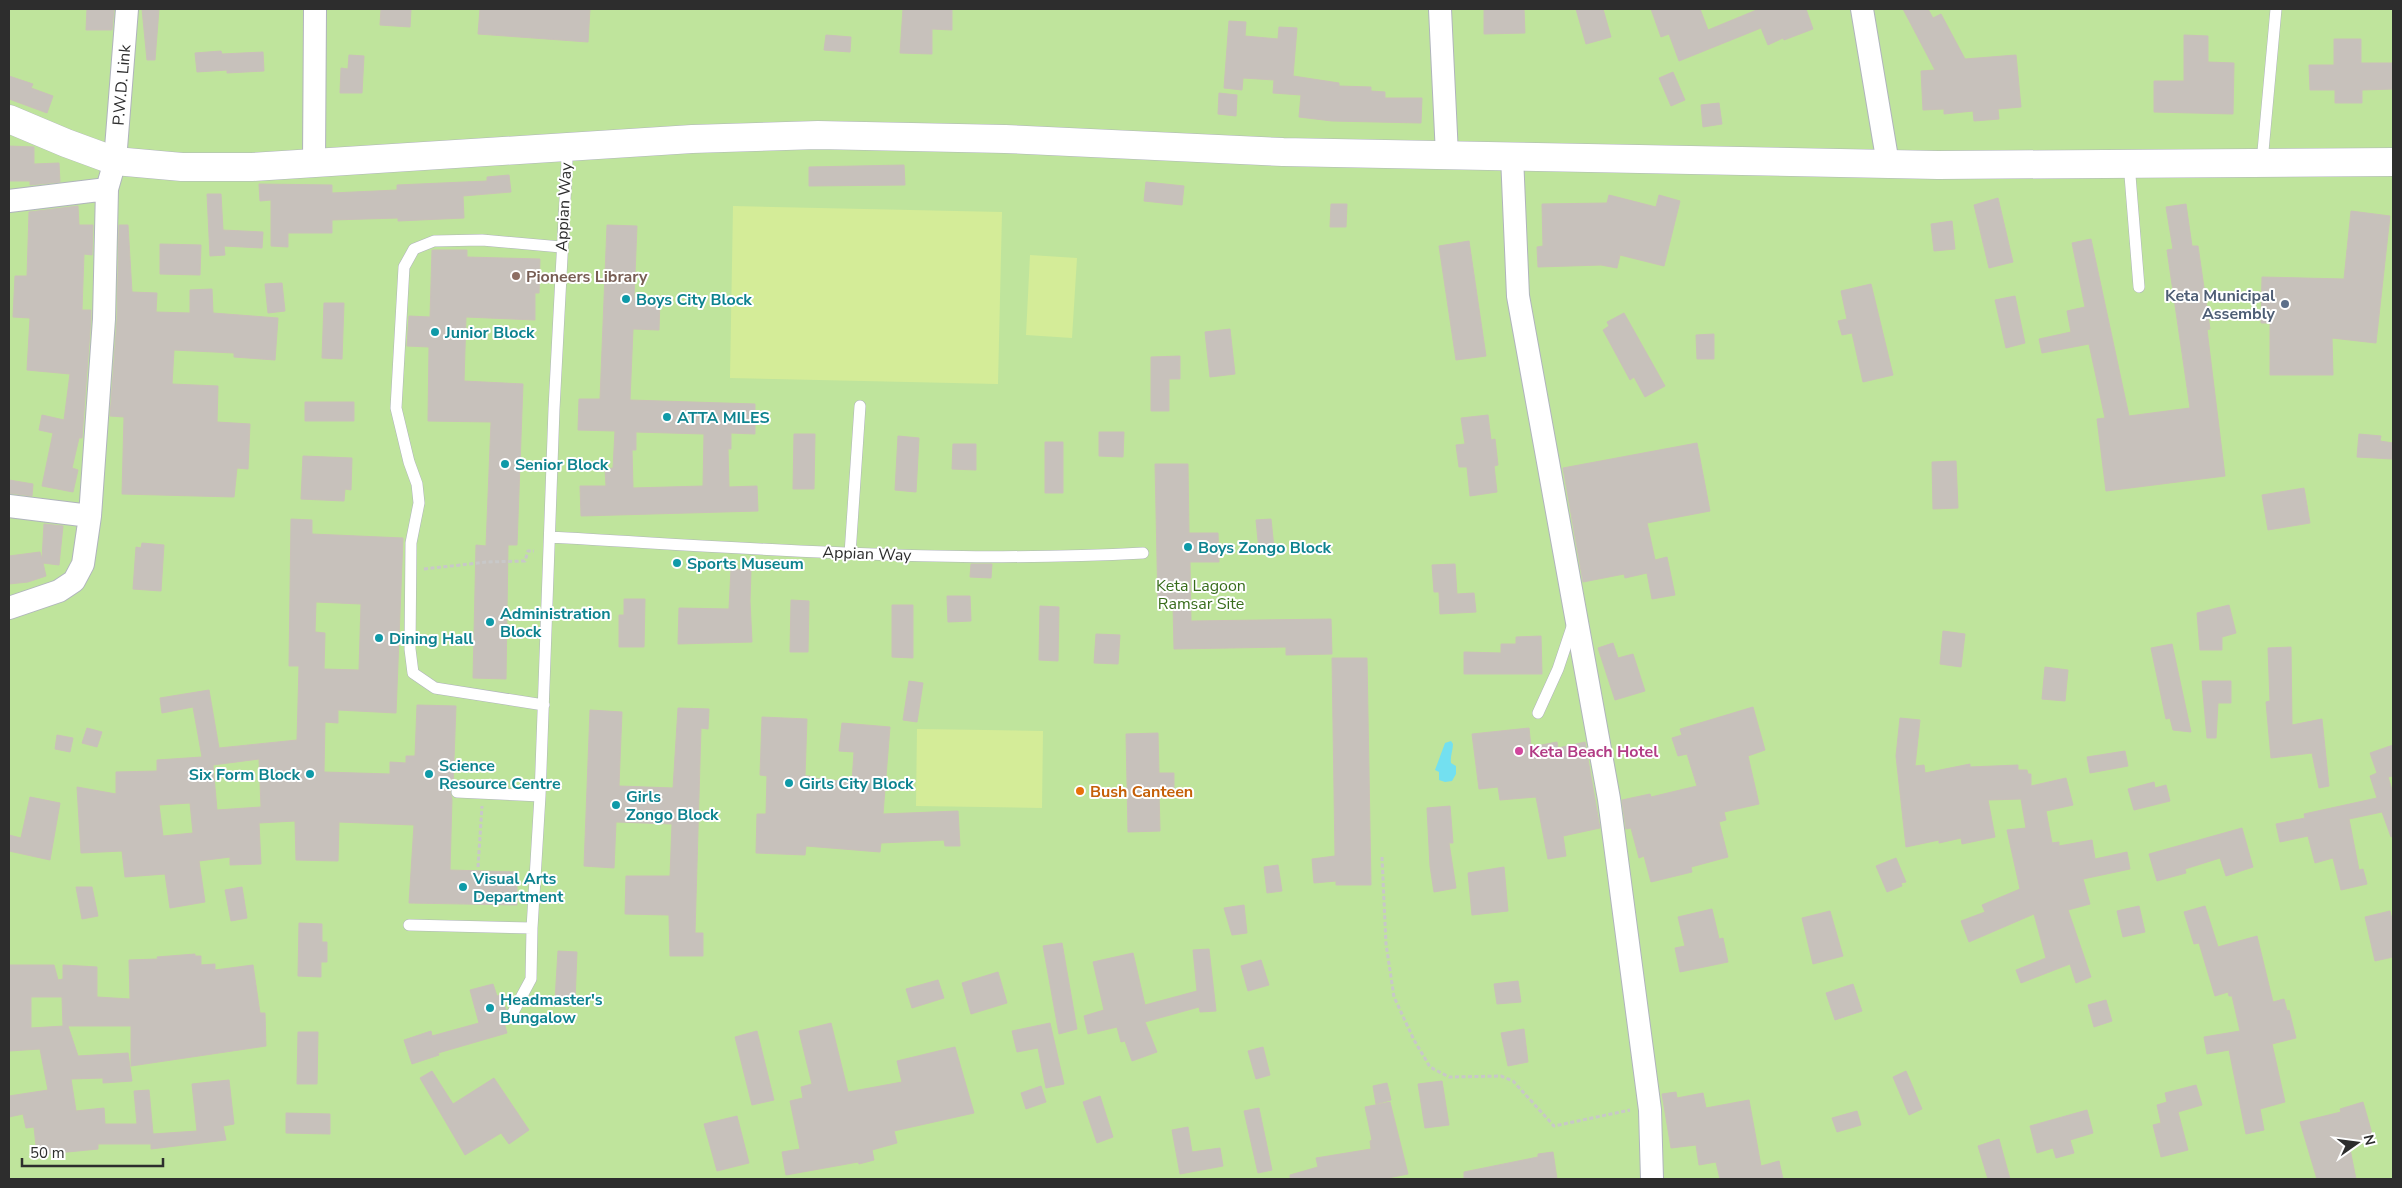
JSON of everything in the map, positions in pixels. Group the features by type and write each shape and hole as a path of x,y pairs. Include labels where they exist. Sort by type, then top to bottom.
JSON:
{"main road":[{"path":"9,119 66,144 115,161 182,167 252,167 692,139 818,135 1005,139 1283,152 1888,164 2393,162"}],"street":[{"name":"P.W.D. Link","path":"9,608 59,590 74,581 83,564 90,516 104,319 107,190 115,161 127,9"},
{"path":"314,162 315,9"},
{"path":"1440,9 1447,155"},
{"path":"1862,9 1888,164"},
{"path":"1512,156 1518,296 1609,799 1650,1110 1652,1179"},
{"path":"9,201 107,190"},
{"path":"9,506 90,516"}],"lane":[{"path":"2262,162 2276,9"},
{"name":"Appian Way","path":"510,1018 532,979 532,928 540,796 561,247 566,162 564,147"},
{"path":"2129,163 2139,287"},
{"path":"544,705 435,688 413,673 410,649 411,543 419,503 417,484 409,462 396,408 404,267 414,249 434,241 482,240 561,247"},
{"path":"850,554 860,406"},
{"name":"Appian Way","path":"550,537 850,554 1065,557 1143,553"},
{"path":"1538,713 1558,670 1575,618"},
{"path":"457,792 540,796"},
{"path":"409,925 532,928"}],"path":[{"path":"411,571 487,562 525,561 528,551 550,552"},
{"path":"478,867 482,793"},
{"path":"1382,857 1386,944 1394,997 1414,1040 1430,1067 1449,1077 1502,1076 1513,1081 1554,1126 1623,1110 1650,1110"}],"green space":[{"name":"Keta Lagoon Ramsar Site","path":"9,9 2393,9 2393,1179 9,1179"},
{"path":"733,206 1002,212 998,384 730,378"},
{"path":"1030,255 1077,258 1072,338 1026,335"},
{"path":"917,729 1043,731 1042,808 916,806"}],"water":[{"path":"1451,741 1453,744 1451,763 1456,766 1456,774 1452,781 1445,782 1439,780 1439,772 1435,770 1445,743"}],"building":[{"path":"87,9 114,9 112,30 86,30"},
{"path":"142,9 159,9 155,60 147,60"},
{"path":"381,9 411,9 410,27 380,25"},
{"path":"480,9 590,9 588,42 478,34"},
{"path":"903,9 952,9 952,30 932,29 932,54 900,53"},
{"path":"1484,9 1524,9 1525,33 1484,34"},
{"path":"1576,9 1603,9 1611,37 1586,44"},
{"path":"1651,9 1700,9 1708,30 1759,9 1806,9 1813,29 1784,40 1783,38 1768,45 1761,28 1679,61 1669,34 1661,37"},
{"path":"1903,9 1928,9 1933,18 1941,14 1965,59 2016,55 2021,107 1998,109 1999,119 1974,121 1973,111 1944,114 1944,109 1923,110 1921,71 1935,70"},
{"path":"1229,21 1246,22 1245,36 1278,39 1279,27 1297,28 1293,76 1339,83 1339,86 1371,87 1371,91 1385,92 1385,98 1422,98 1421,123 1332,121 1299,117 1301,95 1273,93 1274,80 1243,78 1242,90 1224,88"},
{"path":"826,35 851,37 850,52 824,50"},
{"path":"2184,35 2208,36 2208,62 2234,63 2233,114 2154,112 2154,81 2184,81"},
{"path":"2334,39 2361,39 2361,63 2393,63 2393,89 2362,90 2362,103 2335,103 2335,90 2310,90 2309,65 2334,65"},
{"path":"221,51 222,54 263,52 264,71 227,73 227,70 197,72 195,53"},
{"path":"349,55 364,56 362,93 340,93 341,68 348,69"},
{"path":"1673,72 1685,100 1671,106 1659,78"},
{"path":"9,76 33,84 31,88 53,96 47,113 9,99"},
{"path":"1219,93 1237,95 1236,116 1218,114"},
{"path":"1719,103 1722,124 1703,127 1701,105"},
{"path":"9,146 34,147 34,164 59,163 60,182 30,185 30,181 9,181"},
{"path":"904,165 905,185 809,186 809,167"},
{"path":"509,175 511,192 463,196 464,218 398,221 398,218 332,220 332,233 288,233 288,247 271,246 271,200 260,201 259,184 332,185 332,193 397,190 397,185 487,181 487,177"},
{"path":"1146,182 1184,186 1182,205 1144,201"},
{"path":"207,194 221,194 223,230 263,232 262,248 224,246 225,255 210,256"},
{"path":"1609,195 1656,207 1659,195 1680,201 1664,266 1620,255 1617,268 1601,265 1538,267 1537,247 1543,246 1542,204 1607,203"},
{"path":"1998,198 2013,262 1989,268 1974,205"},
{"path":"1331,204 1347,204 1346,227 1330,227"},
{"path":"2186,204 2192,246 2198,246 2210,329 2207,330 2225,476 2106,491 2097,419 2105,418 2089,344 2042,353 2039,339 2071,332 2067,311 2085,307 2072,243 2091,239 2129,416 2190,408 2167,250 2173,249 2166,207"},
{"path":"78,206 79,225 93,225 92,255 84,254 82,310 91,310 91,318 82,438 79,438 72,468 78,470 73,492 42,486 53,433 39,430 42,415 64,420 70,374 27,370 30,318 13,317 15,276 27,276 29,212"},
{"path":"2351,211 2390,216 2376,343 2332,338 2333,375 2270,375 2270,323 2261,323 2262,277 2344,279"},
{"path":"1952,221 1955,249 1934,251 1931,224"},
{"path":"119,225 128,225 132,292 157,293 156,312 190,313 190,290 212,289 213,313 278,318 275,360 234,357 234,353 174,350 172,384 218,386 217,422 250,424 248,469 237,468 234,497 122,494 124,417 110,416 117,320"},
{"path":"607,225 637,226 634,298 660,300 659,330 633,329 630,400 755,404 755,434 731,433 731,449 728,449 729,487 757,486 758,511 581,516 580,486 606,486 605,469 613,468 615,431 578,430 579,399 600,399","holes":["636,432 704,434 703,486 633,488 632,450 636,450"]},
{"path":"1469,241 1486,356 1456,360 1439,246"},
{"path":"160,244 201,245 200,275 160,274"},
{"path":"432,250 467,250 467,257 540,259 539,293 535,293 535,320 466,317 464,381 523,384 517,545 508,545 506,679 473,678 476,545 486,546 491,422 428,421 429,347 407,346 409,316 430,317"},
{"path":"282,283 285,311 268,313 265,284"},
{"path":"1871,284 1893,375 1863,382 1852,333 1842,335 1838,321 1847,319 1841,291"},
{"path":"2015,296 2025,343 2006,348 1995,300"},
{"path":"324,303 344,303 342,359 322,358"},
{"path":"1624,313 1665,386 1645,397 1634,377 1630,380 1603,330 1609,326 1607,322"},
{"path":"1230,329 1235,374 1210,377 1205,332"},
{"path":"1714,334 1714,359 1697,359 1696,335"},
{"path":"1180,356 1180,379 1169,379 1169,411 1151,411 1151,357"},
{"path":"305,402 354,402 354,421 305,421"},
{"path":"1488,415 1491,440 1495,439 1498,465 1494,466 1497,492 1470,496 1467,467 1459,467 1456,445 1465,444 1461,418"},
{"path":"1099,432 1124,432 1123,457 1099,456"},
{"path":"794,434 815,434 814,489 793,489"},
{"path":"2359,434 2381,436 2380,441 2393,443 2392,459 2357,457"},
{"path":"898,436 919,438 916,492 895,490"},
{"path":"1045,442 1063,442 1063,493 1045,493"},
{"path":"1697,443 1710,511 1647,523 1655,560 1667,557 1675,595 1652,599 1647,573 1625,578 1624,574 1583,582 1563,468"},
{"path":"953,444 976,444 976,470 952,469"},
{"path":"303,456 352,458 351,490 345,489 344,501 301,499"},
{"path":"1956,461 1958,508 1933,509 1932,462"},
{"path":"1155,464 1188,464 1189,533 1218,533 1219,562 1190,562 1191,621 1331,619 1332,654 1286,655 1286,647 1174,649 1173,605 1158,605"},
{"path":"9,480 33,484 32,496 9,493"},
{"path":"2304,488 2310,523 2268,530 2262,495"},
{"path":"291,519 312,520 312,534 403,538 396,713 338,710 338,723 325,722 324,772 390,774 390,762 406,763 406,756 415,756 417,705 456,706 453,786 450,792 452,798 450,870 517,872 517,905 409,903 414,825 339,822 338,861 296,860 295,821 259,823 261,864 230,865 230,857 199,861 205,902 170,908 165,874 125,877 122,851 81,853 77,787 116,794 116,772 157,771 157,760 202,757 193,707 162,713 160,698 209,690 219,748 297,740 299,666 289,666","holes":["316,602 361,604 359,670 324,669 325,633 315,632","259,759 261,807 217,810 213,765","190,803 193,833 163,836 159,805"]},
{"path":"1271,519 1274,548 1259,550 1256,520"},
{"path":"44,524 63,526 59,565 43,563 46,576 28,582 9,584 9,556 40,552 42,559"},
{"path":"142,543 164,545 161,591 133,589 136,547 141,548"},
{"path":"971,564 992,564 991,578 970,577"},
{"path":"1455,564 1457,594 1474,593 1476,612 1440,614 1439,592 1434,592 1432,565"},
{"path":"731,569 751,570 752,642 678,644 679,608 729,609"},
{"path":"947,596 970,596 971,621 948,622"},
{"path":"624,599 645,599 644,647 619,647 619,615 624,615"},
{"path":"791,600 809,601 808,652 790,652"},
{"path":"892,605 913,605 913,658 892,657"},
{"path":"2229,605 2236,633 2222,637 2222,650 2200,650 2197,613"},
{"path":"1040,606 1059,607 1058,661 1039,660"},
{"path":"1943,631 1965,634 1961,667 1940,664"},
{"path":"1096,634 1120,635 1118,664 1094,663"},
{"path":"1541,636 1542,674 1464,674 1464,652 1501,653 1501,644 1516,644 1516,637"},
{"path":"1613,643 1618,658 1633,654 1645,691 1615,700 1598,648"},
{"path":"2172,644 2191,732 2173,730 2170,718 2166,719 2151,648"},
{"path":"2291,647 2292,725 2322,719 2329,786 2319,788 2312,753 2271,758 2266,702 2270,701 2268,648"},
{"path":"1332,658 1367,658 1371,885 1336,885 1336,881 1314,883 1312,859 1335,856"},
{"path":"2045,667 2068,670 2065,701 2042,699"},
{"path":"909,681 923,683 917,722 903,720"},
{"path":"2202,681 2231,681 2231,703 2218,703 2216,738 2207,738"},
{"path":"1753,707 1765,750 1748,756 1759,804 1724,812 1726,820 1719,822 1728,857 1691,867 1692,872 1651,882 1644,856 1639,858 1631,828 1626,829 1622,800 1650,794 1651,797 1697,786 1687,754 1678,756 1672,738 1682,735 1680,729"},
{"path":"678,708 709,709 708,729 701,728 695,933 703,933 703,956 670,956 669,915 625,914 626,876 670,876 672,824 616,822 614,868 584,866 590,710 622,712 619,786 673,788"},
{"path":"762,717 807,719 805,776 852,782 854,752 839,751 842,723 890,727 883,814 958,811 960,846 945,846 944,840 881,843 880,852 806,846 805,855 756,853 757,814 766,814 767,776 760,775"},
{"path":"1900,718 1920,720 1915,766 1924,765 1925,773 1970,764 1970,767 2018,765 2018,770 2027,770 2028,774 2031,774 2031,786 2066,778 2073,805 2046,811 2052,843 2059,842 2059,846 2092,840 2095,859 2127,852 2130,869 2083,879 2090,904 2068,910 2091,977 2076,983 2070,964 2021,983 2016,970 2046,958 2034,914 1969,942 1961,921 1985,912 1982,905 2020,889 2007,830 2026,828 2021,799 1988,800 1995,837 1962,844 1961,838 1939,843 1939,840 1906,847 1896,756"},
{"path":"87,728 102,732 97,747 82,743"},
{"path":"1529,728 1531,747 1557,742 1558,748 1585,742 1600,828 1563,836 1566,856 1548,859 1536,797 1500,800 1498,787 1479,789 1472,734"},
{"path":"1158,733 1159,773 1174,773 1174,790 1159,791 1160,831 1128,832 1126,734"},
{"path":"57,735 73,738 70,752 55,749"},
{"path":"2393,745 2393,776 2388,777 2393,793 2393,836 2391,837 2382,812 2349,819 2359,870 2363,869 2367,884 2341,890 2333,858 2315,863 2308,836 2280,842 2276,824 2305,818 2304,814 2377,798 2370,776 2377,773 2370,753"},
{"path":"2125,751 2128,766 2090,773 2087,757"},
{"path":"2154,782 2155,788 2166,785 2170,801 2134,810 2128,789"},
{"path":"30,797 60,803 50,860 9,851 9,835 21,838"},
{"path":"1450,806 1453,843 1449,843 1456,888 1434,892 1430,866 1427,808"},
{"path":"2242,828 2253,867 2226,876 2220,858 2185,869 2186,873 2157,881 2149,854"},
{"path":"1896,858 1906,882 1901,883 1902,886 1887,892 1876,866"},
{"path":"1278,865 1282,891 1267,893 1264,867"},
{"path":"1504,867 1508,911 1472,915 1468,873"},
{"path":"76,887 92,887 98,916 82,919"},
{"path":"242,887 247,918 231,921 225,890"},
{"path":"1244,905 1247,933 1232,935 1224,908"},
{"path":"2139,906 2145,932 2123,937 2117,911"},
{"path":"2205,906 2218,947 2257,936 2273,1002 2284,999 2287,1011 2289,1010 2296,1038 2272,1044 2285,1102 2260,1109 2264,1130 2246,1134 2229,1050 2207,1054 2204,1037 2240,1031 2232,996 2229,996 2228,992 2215,996 2199,943 2194,944 2184,912"},
{"path":"1712,909 1719,939 1723,938 1728,962 1680,972 1675,948 1685,946 1678,917"},
{"path":"1830,911 1843,956 1813,964 1802,918"},
{"path":"2390,911 2393,924 2393,957 2375,961 2365,917"},
{"path":"299,923 322,924 322,942 327,942 327,962 321,962 321,977 298,976"},
{"path":"1062,943 1077,1029 1059,1034 1043,946"},
{"path":"1209,949 1216,1011 1200,1012 1199,1007 1145,1022 1157,1052 1132,1061 1125,1041 1121,1042 1117,1027 1088,1034 1084,1016 1104,1010 1093,962 1133,953 1145,1005 1197,991 1193,950"},
{"path":"558,951 577,952 575,1001 555,1000"},
{"path":"195,954 195,956 201,956 201,965 215,964 215,970 253,965 260,1013 265,1013 266,1046 131,1066 131,1026 68,1026 78,1056 128,1053 132,1081 103,1083 103,1078 71,1079 76,1111 104,1108 105,1124 137,1124 134,1091 149,1090 153,1134 197,1131 192,1084 229,1080 234,1124 223,1126 226,1140 151,1149 151,1144 98,1144 98,1149 37,1155 34,1127 26,1128 23,1114 9,1117 9,1096 48,1090 40,1049 9,1051 9,965 54,965 58,980 63,979 63,965 97,967 97,997 130,999 129,960 158,959 157,957","holes":["31,997 62,997 64,1026 31,1028"]},
{"path":"1261,960 1269,985 1248,991 1241,966"},
{"path":"998,972 1007,1003 971,1014 962,983"},
{"path":"938,980 944,998 912,1008 906,989"},
{"path":"1518,981 1521,1002 1497,1004 1494,984"},
{"name":"Headmaster's Bungalow","path":"493,984 497,996 501,995 506,1010 503,1019 507,1033 438,1053 439,1055 412,1064 404,1040 431,1031 432,1036 479,1023 470,990"},
{"path":"1853,984 1862,1011 1835,1020 1826,993"},
{"path":"2106,1000 2112,1021 2094,1027 2088,1005"},
{"path":"831,1023 848,1092 902,1082 897,1061 955,1047 974,1113 894,1131 897,1143 872,1150 874,1160 786,1175 782,1152 800,1149 790,1101 803,1098 801,1087 812,1084 799,1031"},
{"path":"1050,1023 1064,1084 1046,1088 1038,1048 1017,1052 1012,1031"},
{"path":"1524,1029 1528,1062 1508,1066 1501,1033"},
{"path":"757,1031 774,1100 752,1105 735,1037"},
{"path":"298,1032 318,1032 317,1084 297,1084"},
{"path":"1263,1047 1270,1075 1256,1079 1248,1051"},
{"path":"432,1071 453,1104 494,1078 529,1130 509,1144 501,1133 465,1155 420,1078"},
{"path":"1906,1071 1922,1109 1909,1115 1893,1077"},
{"path":"1442,1081 1449,1125 1425,1128 1418,1084"},
{"path":"1387,1083 1391,1100 1376,1104 1373,1086"},
{"path":"2196,1085 2202,1105 2178,1112 2188,1150 2161,1157 2153,1125 2161,1123 2157,1105 2167,1102 2165,1093"},
{"path":"1041,1086 1046,1102 1026,1109 1021,1093"},
{"path":"1676,1092 1677,1098 1703,1093 1706,1108 1749,1100 1761,1166 1779,1161 1783,1179 1720,1179 1716,1162 1699,1165 1696,1145 1671,1148 1662,1094"},
{"path":"1100,1096 1113,1137 1097,1143 1083,1102"},
{"path":"1390,1102 1408,1174 1383,1179 1290,1179 1290,1175 1318,1167 1316,1158 1371,1149 1370,1141 1372,1140 1365,1107"},
{"path":"2363,1102 2373,1137 2349,1144 2356,1179 2317,1179 2300,1122 2341,1112 2340,1109"},
{"path":"1259,1108 1272,1170 1258,1173 1244,1111"},
{"path":"2087,1110 2093,1133 2070,1140 2074,1153 2056,1158 2053,1148 2037,1153 2030,1126"},
{"path":"1857,1111 1861,1125 1837,1132 1832,1118"},
{"path":"286,1113 330,1114 330,1134 286,1133"},
{"path":"737,1116 749,1163 717,1171 704,1124"},
{"path":"1188,1127 1192,1152 1220,1148 1223,1166 1180,1174 1172,1130"},
{"path":"1999,1139 2010,1179 1988,1179 1978,1146"},
{"path":"1553,1152 1557,1179 1464,1179 1464,1172 1538,1157 1538,1154"}],"place":[{"name":"Pioneers Library","path":"516,276"},
{"name":"Boys City Block","path":"626,299"},
{"name":"Keta Municipal Assembly","path":"2285,304"},
{"name":"Junior Block","path":"435,332"},
{"name":"ATTA MILES","path":"667,417"},
{"name":"Senior Block","path":"505,464"},
{"name":"Boys Zongo Block","path":"1188,547"},
{"name":"Sports Museum","path":"677,563"},
{"name":"Administration Block","path":"490,622"},
{"name":"Dining Hall","path":"379,638"},
{"name":"Keta Beach Hotel","path":"1519,751"},
{"name":"Six Form Block","path":"310,774"},
{"name":"Science Resource Centre","path":"429,774"},
{"name":"Girls City Block","path":"789,783"},
{"name":"Bush Canteen","path":"1080,791"},
{"name":"Girls Zongo Block","path":"616,805"},
{"name":"Visual Arts Department","path":"463,887"},
{"name":"Headmaster's Bungalow","path":"490,1008"}]}
